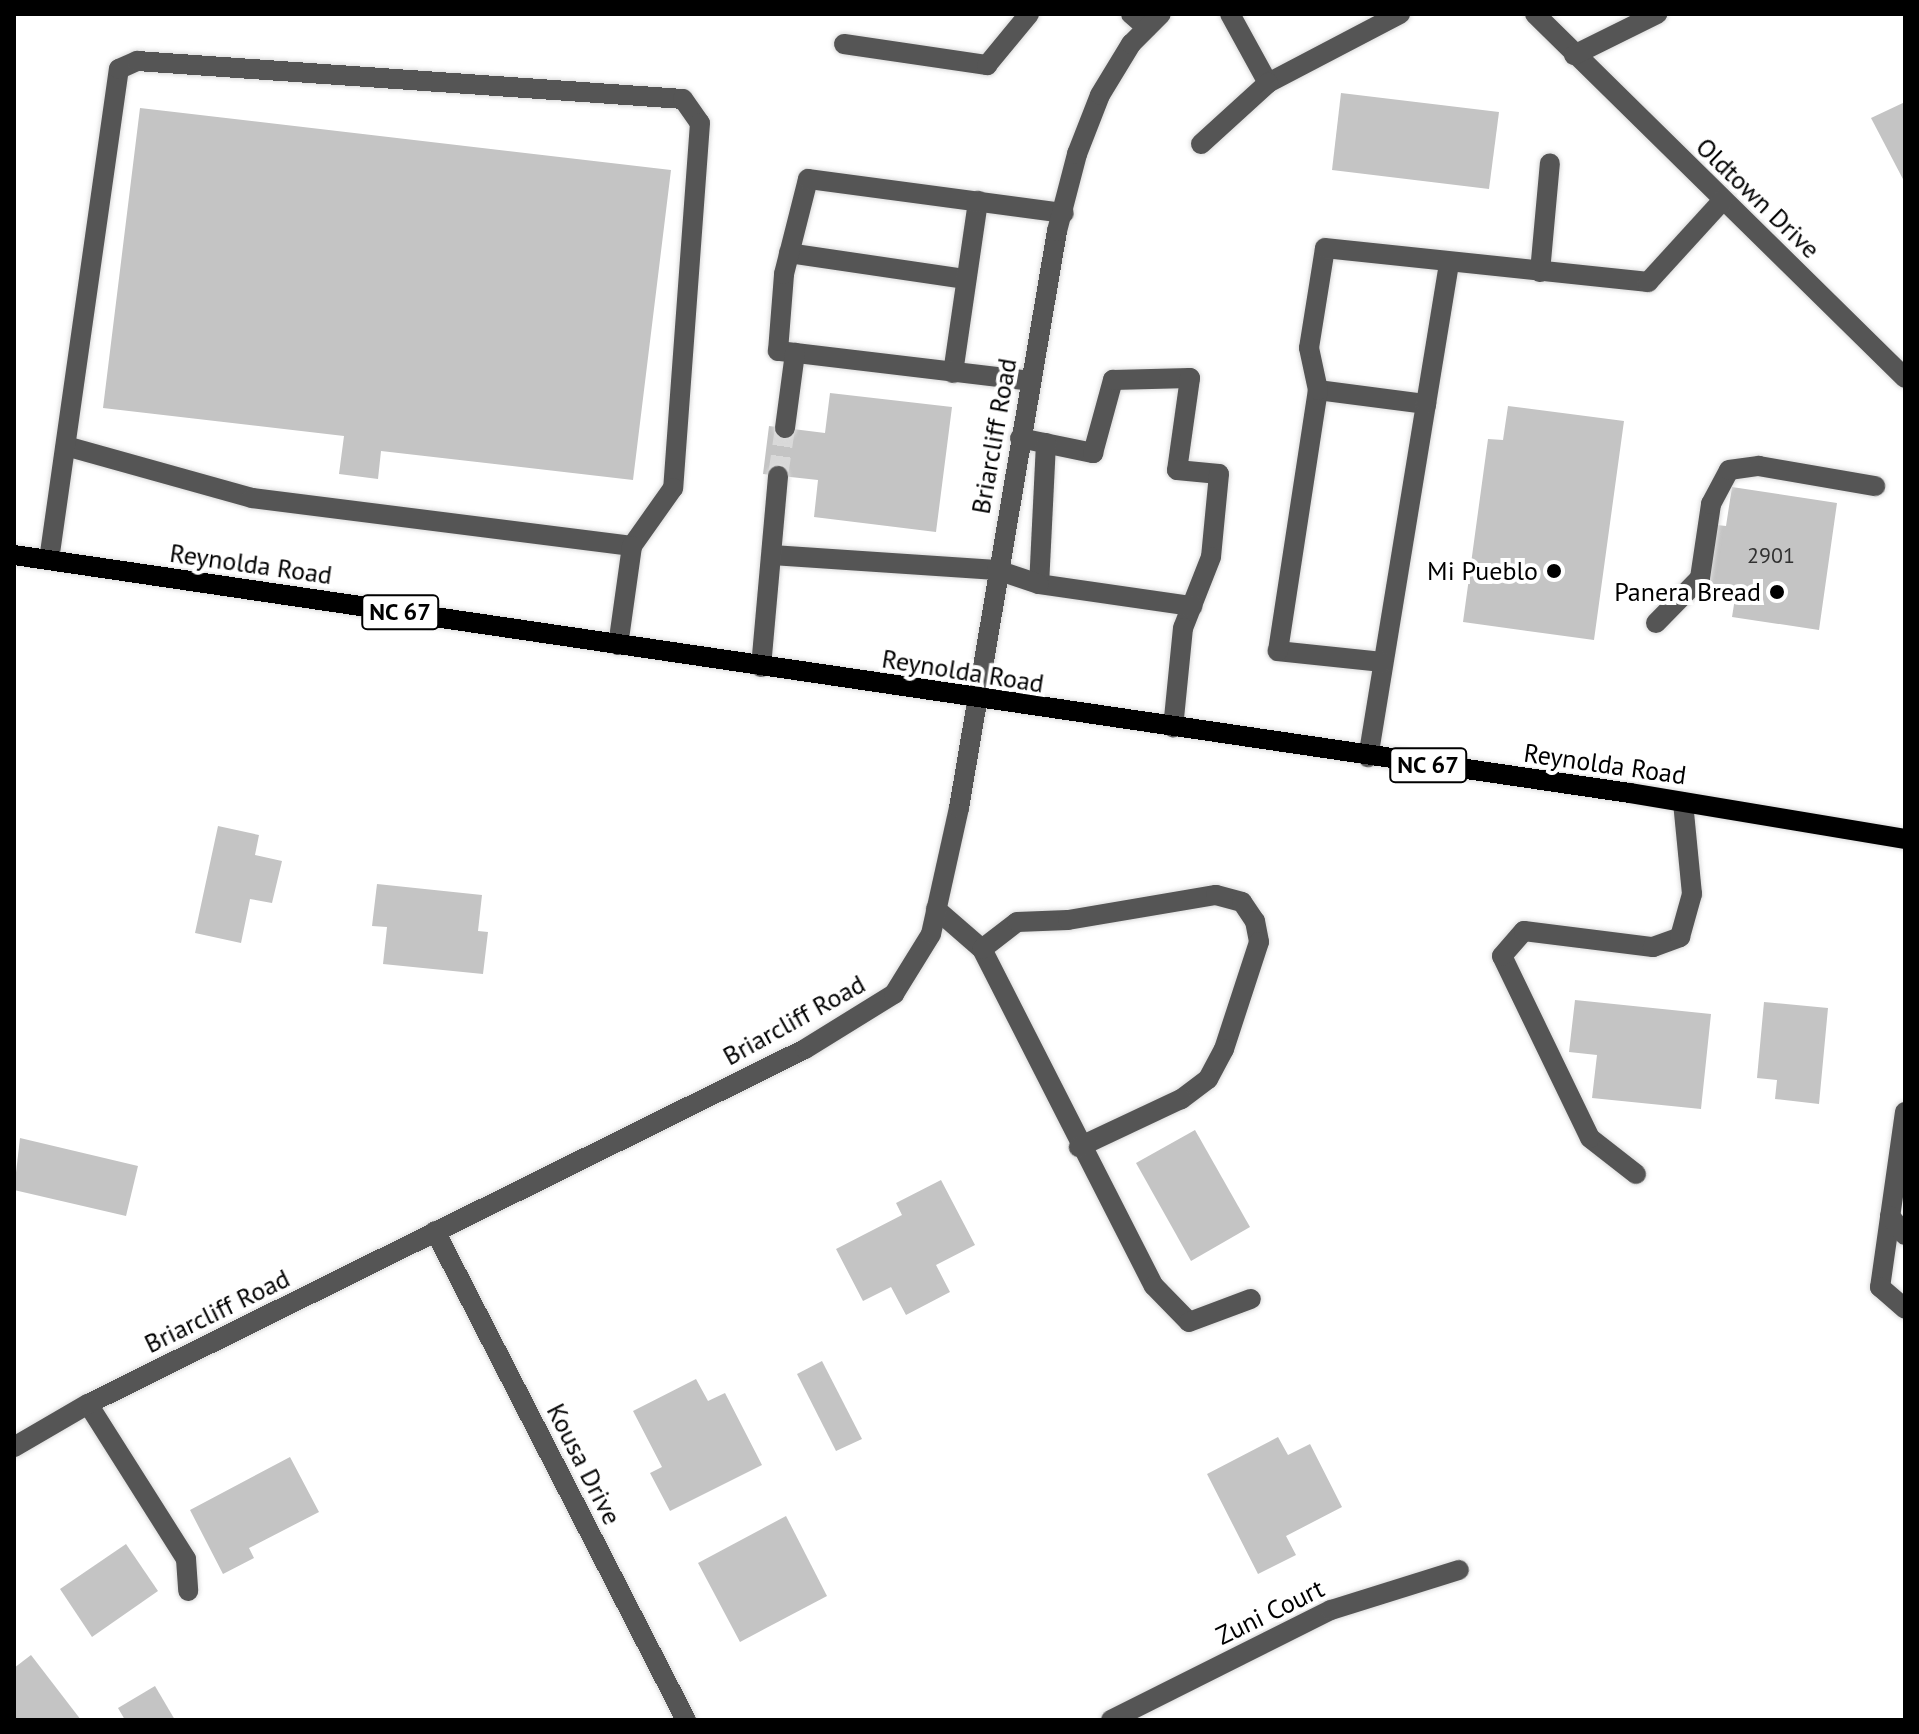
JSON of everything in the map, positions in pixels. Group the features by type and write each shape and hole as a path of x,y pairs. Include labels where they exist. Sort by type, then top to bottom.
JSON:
{"main road":[{"name":"Reynolda Road","path":"14,555 1683,802 1905,839"}],"street":[{"path":"844,44 987,65 1029,14"},
{"path":"1131,14 1154,21"},
{"path":"1230,14 1268,83"},
{"path":"1201,144 1268,83 1400,14"},
{"name":"Oldtown Drive","path":"1535,14 1905,378"},
{"path":"1574,55 1657,14"},
{"name":"Briarcliff Road","path":"14,1447 88,1404 855,1021 894,994 931,934 978,699 1020,438 1077,154 1100,95 1154,21"},
{"path":"49,560 119,69 137,61 683,99 700,123 673,488 632,546 618,645"},
{"path":"1540,272 1550,163"},
{"path":"1031,381 778,351 789,253 808,179 1064,213"},
{"path":"1382,662 1278,651 1318,390 1309,348 1325,248 1648,282 1723,200"},
{"path":"953,373 978,201"},
{"path":"789,253 966,279"},
{"path":"1368,757 1449,263"},
{"path":"785,428 795,353"},
{"path":"1020,438 1093,453 1113,380 1190,378 1177,470 1219,474 1211,557 1183,628 1173,728"},
{"path":"1318,390 1426,404"},
{"path":"1039,584 1046,443"},
{"path":"66,446 252,498 632,546"},
{"path":"1656,623 1700,578 1711,504 1729,470 1759,466 1875,486"},
{"path":"761,667 778,476"},
{"path":"772,555 997,570 1039,584 1192,606"},
{"path":"1636,1174 1590,1138 1502,956 1524,931 1653,947 1680,937 1692,894 1683,802"},
{"path":"982,949 1017,922 1068,920 1216,895 1242,902 1255,921 1259,942 1224,1049 1208,1079 1181,1099 1079,1147"},
{"path":"936,909 982,949 1079,1147 1154,1286 1189,1322 1251,1299"},
{"path":"1905,1112 1880,1287 1905,1309"},
{"path":"1890,1216 1905,1235"},
{"name":"Kousa Drive","path":"435,1231 686,1720"},
{"path":"88,1404 186,1559 188,1591"},
{"name":"Zuni Court","path":"1111,1720 1331,1610 1459,1570"}],"building":[{"path":"1341,93 1499,112 1489,189 1332,170"},
{"path":"1905,102 1905,183 1871,118"},
{"path":"140,108 671,170 633,480 381,451 378,479 339,474 344,436 103,408"},
{"path":"830,393 952,407 936,532 814,517 818,480 763,474 769,426 825,433"},
{"path":"1508,406 1624,421 1594,640 1463,622 1488,439 1503,440"},
{"name":"Panera Bread","path":"1732,487 1837,503 1819,630 1732,617 1736,592 1708,587 1717,525 1726,526"},
{"path":"218,826 259,835 255,855 282,861 272,903 250,899 241,943 195,933"},
{"path":"377,884 482,895 478,931 488,932 483,974 383,964 387,927 372,926"},
{"path":"1575,1000 1711,1014 1701,1109 1592,1098 1597,1055 1569,1052"},
{"path":"1764,1002 1828,1008 1819,1104 1775,1099 1777,1080 1757,1078"},
{"path":"1195,1130 1250,1227 1191,1261 1136,1163"},
{"path":"20,1138 138,1166 126,1216 14,1190"},
{"path":"941,1180 975,1245 936,1265 950,1292 906,1315 891,1287 863,1301 836,1249 902,1215 896,1203"},
{"path":"822,1361 862,1439 836,1451 797,1374"},
{"path":"696,1379 708,1401 725,1393 762,1465 670,1511 650,1473 662,1467 633,1411"},
{"path":"1278,1437 1288,1455 1310,1444 1342,1507 1286,1536 1296,1555 1258,1574 1207,1474"},
{"path":"290,1457 319,1512 249,1548 254,1558 223,1574 190,1510"},
{"path":"786,1516 827,1596 740,1642 698,1563"},
{"path":"126,1544 158,1591 92,1637 60,1589"},
{"path":"31,1655 81,1720 14,1720 14,1668"},
{"path":"155,1686 175,1720 125,1720 118,1708"}],"tunnel":[{"path":"778,476 785,428"}],"place":[{"name":"Mi Pueblo","path":"1554,571"},
{"name":"Panera Bread","path":"1777,592"}]}
